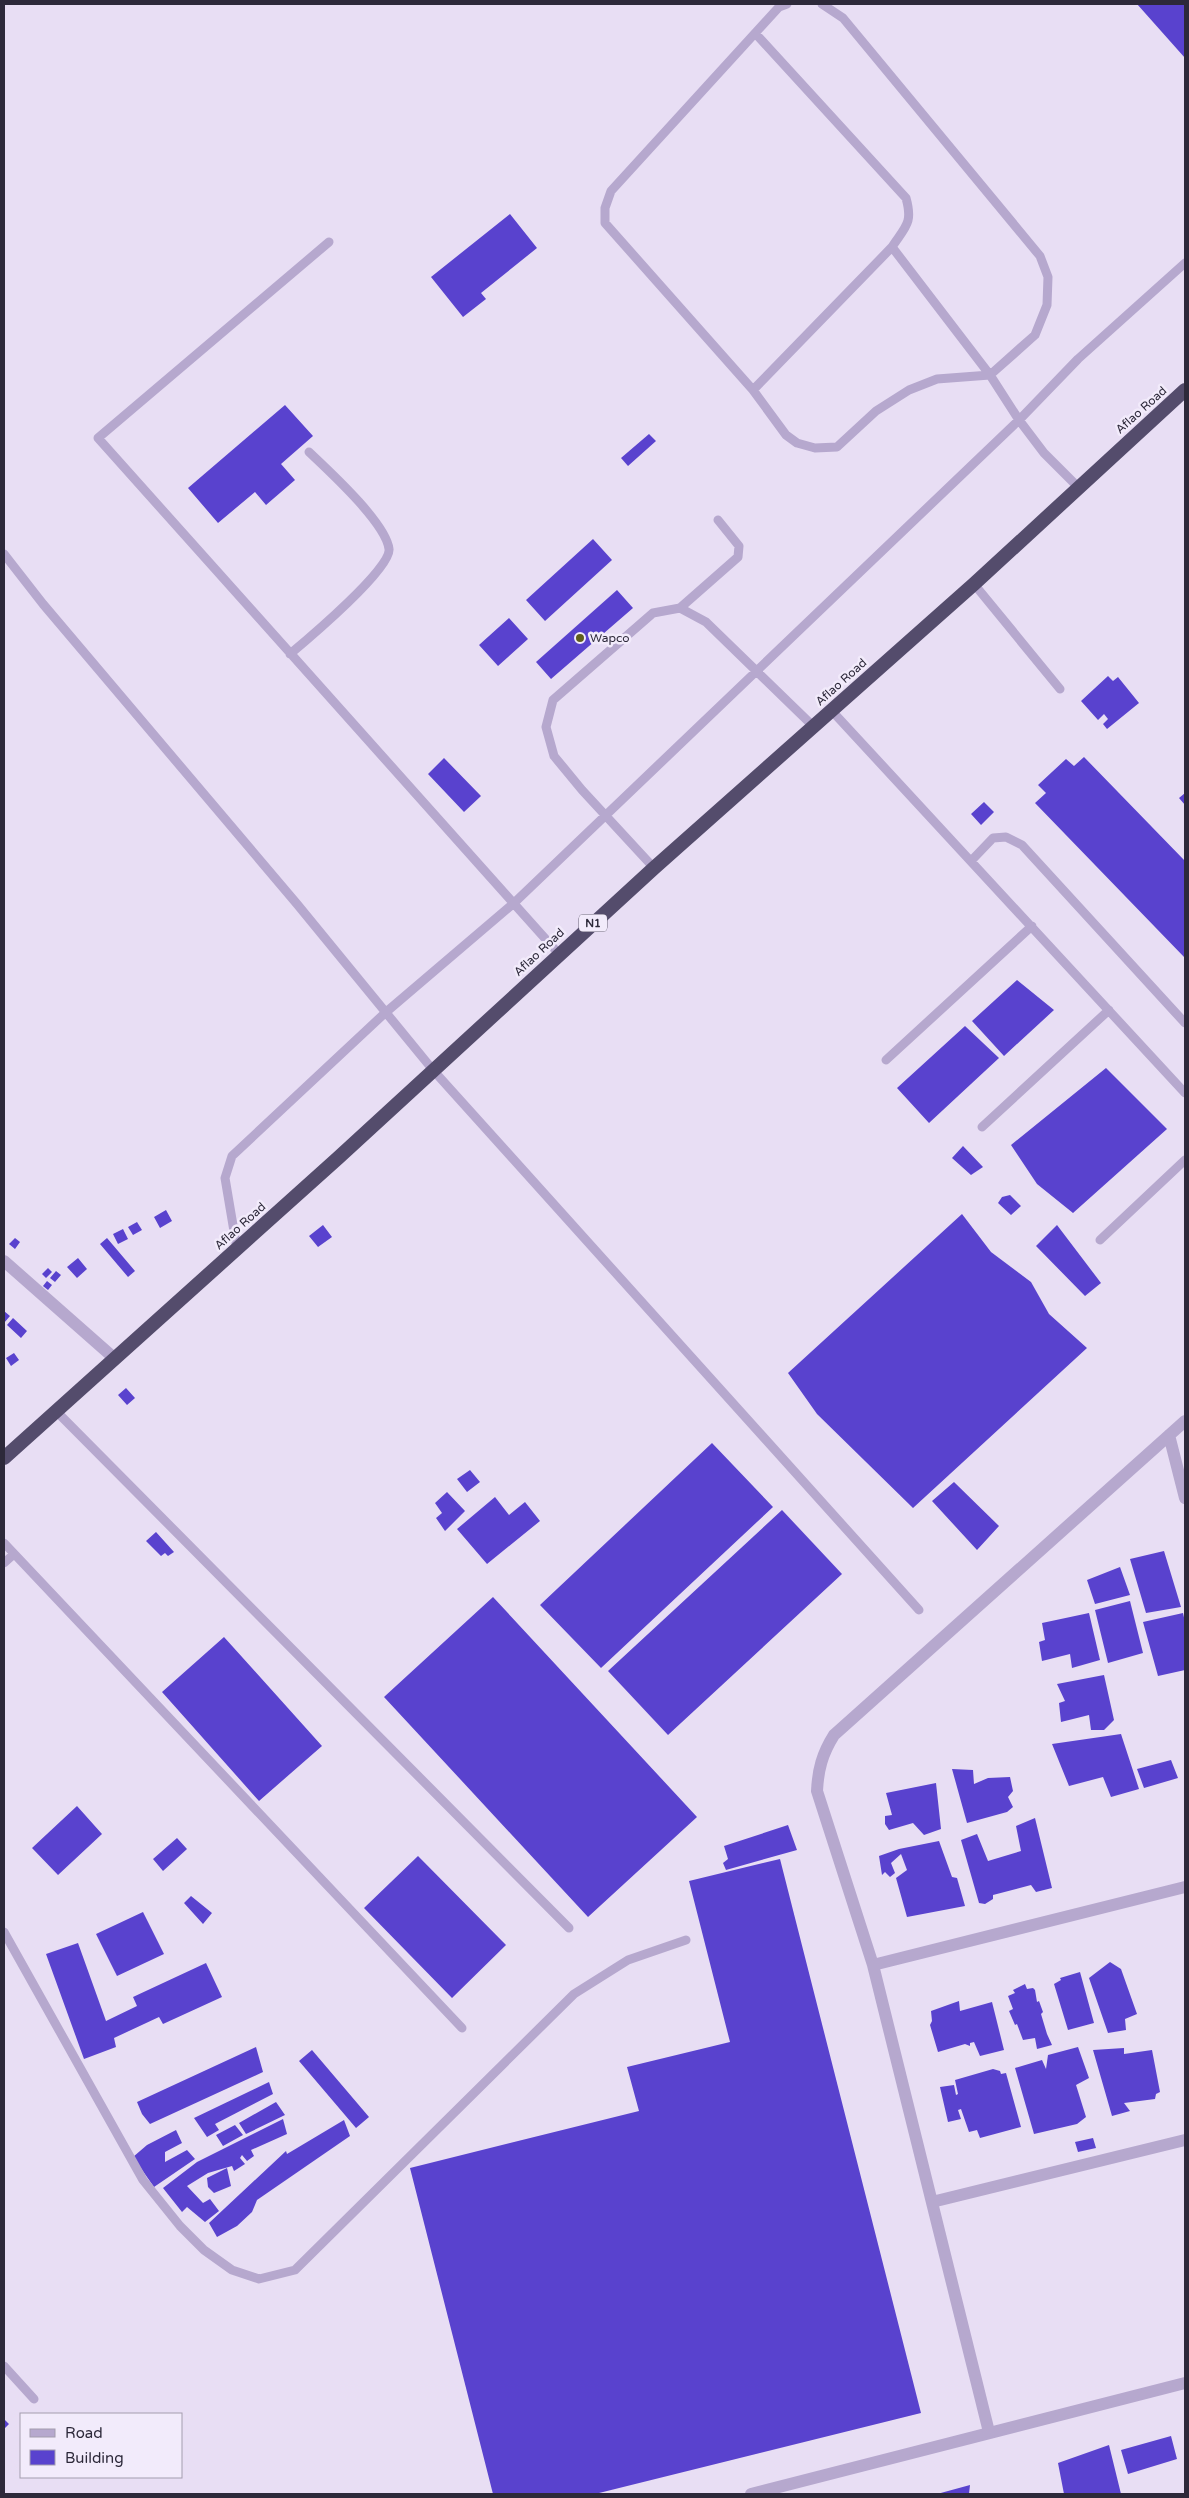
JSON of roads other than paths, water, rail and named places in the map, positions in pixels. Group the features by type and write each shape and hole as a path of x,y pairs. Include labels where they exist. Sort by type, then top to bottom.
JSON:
{"highway":[{"name":"Aflao Road","path":"4,1458 237,1249 654,868 974,584 1185,390"}],"street":[{"path":"4,1261 114,1358"},
{"path":"989,2432 873,1965 817,1791 818,1768 824,1751 834,1735 1185,1421"},
{"path":"1170,1435 1185,1498"},
{"path":"873,1965 1185,1887"},
{"path":"932,2202 1185,2140"},
{"path":"751,2494 1185,2383"}],"lane":[{"path":"787,4 779,7 611,191 605,208 606,223 753,390 786,435 797,443 816,448 837,447 876,411 909,390 937,379 990,376 1034,335 1047,305 1048,277 1040,256 843,18 822,4"},
{"path":"753,390 892,247 908,225 911,214 906,198 755,33"},
{"path":"329,242 98,438 559,954"},
{"path":"892,247 990,376 1019,420 1044,453 1078,487"},
{"path":"237,1249 226,1178 232,1156 385,1013 514,903 1019,420 1078,359 1185,263"},
{"path":"290,654 355,595 385,563 390,551 387,538 364,508 309,452"},
{"path":"654,868 582,790 554,756 546,727 553,700 653,613 680,608 738,557 739,546 718,520"},
{"path":"4,554 433,1070 919,1610"},
{"path":"974,584 1060,689"},
{"path":"680,608 706,622 814,727"},
{"path":"832,711 1185,1093"},
{"path":"971,861 993,838 1006,838 1022,845 1185,1023"},
{"path":"886,1060 1032,926"},
{"path":"982,1127 1109,1010"},
{"path":"1100,1240 1185,1160"},
{"path":"56,1411 568,1928"},
{"path":"4,1543 462,2028"},
{"path":"4,1563 14,1554"},
{"path":"4,1932 144,2180 180,2226 204,2250 232,2270 259,2279 296,2270 574,1994 628,1960 686,1940"},
{"path":"4,2366 34,2398"}],"place":[{"name":"Wapco","path":"580,638"}]}
